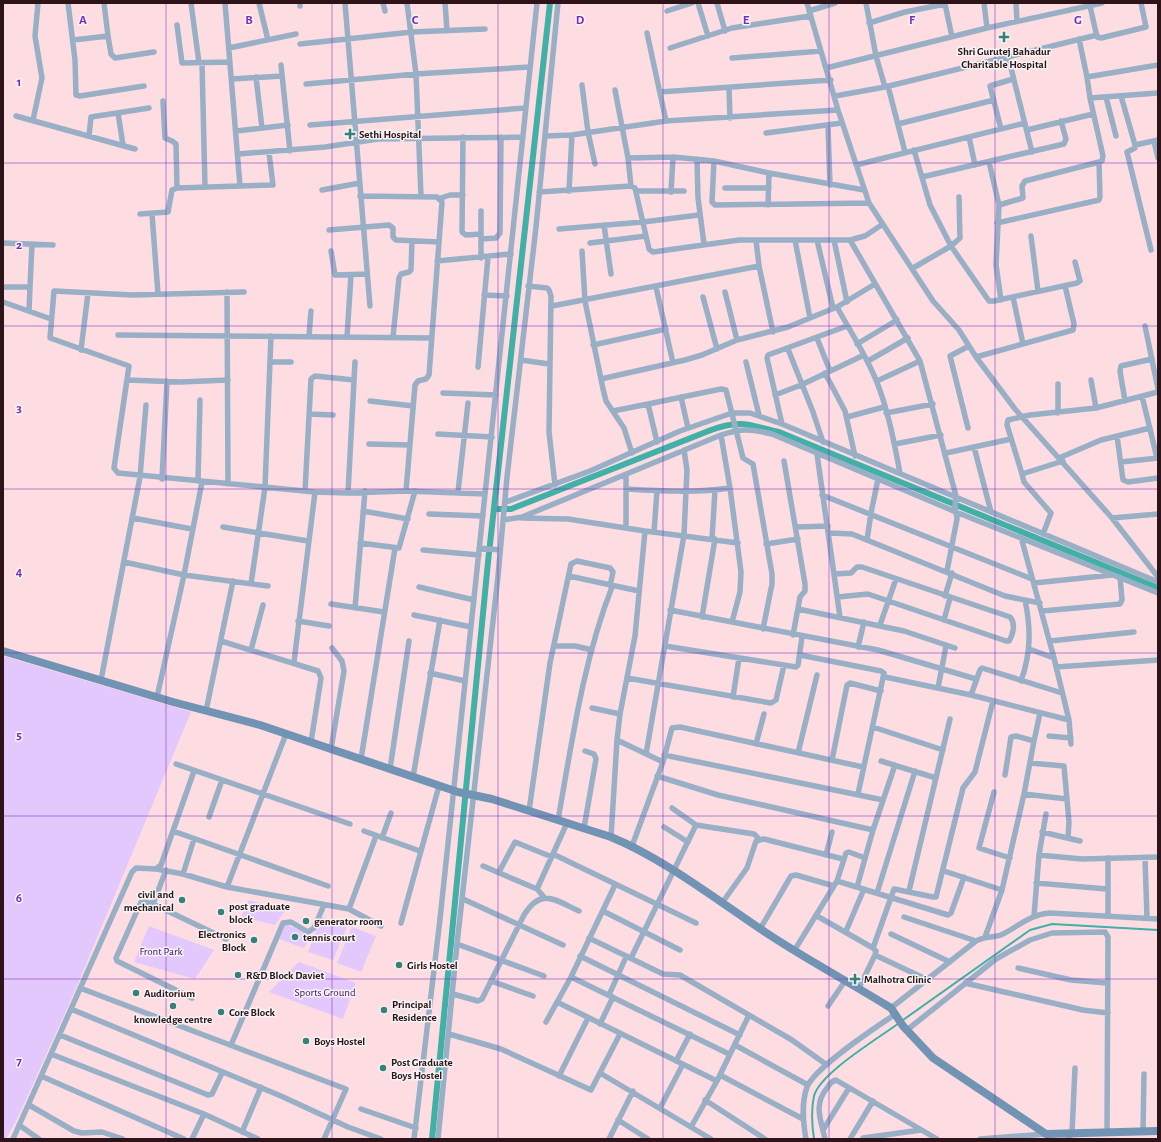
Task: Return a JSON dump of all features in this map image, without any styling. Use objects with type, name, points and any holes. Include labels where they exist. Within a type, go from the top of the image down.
[{"type":"street","points":[[32,120],[42,78],[35,36],[38,3]]},
{"type":"street","points":[[68,3],[78,96],[144,86]]},
{"type":"street","points":[[104,3],[111,54],[115,58],[154,52]]},
{"type":"street","points":[[191,3],[200,63],[205,187]]},
{"type":"street","points":[[225,3],[240,186]]},
{"type":"street","points":[[259,3],[268,40]]},
{"type":"street","points":[[344,3],[370,306]]},
{"type":"street","points":[[384,3],[385,11]]},
{"type":"street","points":[[407,3],[412,32],[416,74],[421,196]]},
{"type":"street","points":[[445,3],[447,31]]},
{"type":"street","points":[[414,1139],[456,792],[465,681],[512,254],[529,67],[537,3]]},
{"type":"street","points":[[438,1139],[457,944],[463,899],[472,795],[498,550],[505,505],[521,360],[558,3]]},
{"type":"street","points":[[667,11],[692,3]]},
{"type":"street","points":[[698,3],[708,36]]},
{"type":"street","points":[[717,3],[725,31]]},
{"type":"street","points":[[806,3],[831,80],[842,123],[869,203],[936,304],[954,323],[976,356],[1022,416],[1112,518],[1158,577]]},
{"type":"street","points":[[670,48],[743,26],[810,13],[835,3]]},
{"type":"street","points":[[866,3],[876,56],[898,124],[905,152]]},
{"type":"street","points":[[984,3],[987,28]]},
{"type":"street","points":[[1016,3],[1017,22]]},
{"type":"street","points":[[826,68],[987,28],[1102,3]]},
{"type":"street","points":[[1090,6],[1096,34],[1101,38],[1146,27],[1141,3]]},
{"type":"street","points":[[869,23],[905,12],[945,4],[952,37]]},
{"type":"street","points":[[177,25],[182,63],[230,62]]},
{"type":"street","points":[[300,44],[412,32],[485,29]]},
{"type":"street","points":[[647,33],[666,121]]},
{"type":"street","points":[[229,48],[296,34]]},
{"type":"street","points":[[835,96],[886,86],[1096,34]]},
{"type":"street","points":[[73,40],[108,36]]},
{"type":"street","points":[[999,205],[1023,198],[1022,186],[1025,181],[1102,161],[1103,156],[1093,114],[1079,39]]},
{"type":"street","points":[[732,58],[821,51]]},
{"type":"street","points":[[1008,56],[1032,152]]},
{"type":"street","points":[[281,64],[290,151]]},
{"type":"street","points":[[1087,77],[1158,65]]},
{"type":"street","points":[[306,84],[416,74],[529,67]]},
{"type":"street","points":[[232,79],[282,76]]},
{"type":"street","points":[[256,78],[262,128]]},
{"type":"street","points":[[1000,129],[991,84],[1014,79]]},
{"type":"street","points":[[660,92],[831,80]]},
{"type":"street","points":[[582,85],[588,132],[595,164]]},
{"type":"street","points":[[729,88],[730,118]]},
{"type":"street","points":[[615,90],[628,158],[631,186]]},
{"type":"street","points":[[1090,98],[1158,93]]},
{"type":"street","points":[[1121,96],[1135,145]]},
{"type":"street","points":[[1106,97],[1116,136]]},
{"type":"street","points":[[898,124],[994,100]]},
{"type":"street","points":[[163,101],[165,138],[176,144],[177,188]]},
{"type":"street","points":[[89,136],[91,118],[149,108]]},
{"type":"street","points":[[310,125],[355,120],[525,108]]},
{"type":"street","points":[[545,136],[622,128],[666,121],[838,110]]},
{"type":"street","points":[[118,113],[123,145]]},
{"type":"street","points":[[1027,130],[1093,114]]},
{"type":"street","points":[[16,116],[135,148]]},
{"type":"street","points":[[922,177],[1066,143],[1061,121]]},
{"type":"street","points":[[766,133],[842,123]]},
{"type":"street","points":[[856,165],[1025,124]]},
{"type":"street","points":[[236,131],[288,125]]},
{"type":"street","points":[[828,126],[830,185]]},
{"type":"street","points":[[569,191],[572,134]]},
{"type":"street","points":[[238,154],[269,153],[357,142],[419,137],[523,137]]},
{"type":"street","points":[[463,137],[463,234],[496,238],[500,233],[501,137]]},
{"type":"street","points":[[969,137],[975,165]]},
{"type":"street","points":[[1151,250],[1126,152],[1135,148],[1135,145],[1156,141],[1158,158]]},
{"type":"street","points":[[914,150],[928,200],[951,246],[989,301],[1001,300],[1077,283],[1080,280],[1075,262]]},
{"type":"street","points":[[140,214],[168,212],[170,193],[172,190],[177,188],[273,184],[269,153]]},
{"type":"street","points":[[628,158],[673,157],[714,161],[830,185],[864,190]]},
{"type":"street","points":[[671,192],[673,157]]},
{"type":"street","points":[[697,159],[699,215],[704,244]]},
{"type":"street","points":[[714,161],[713,204],[768,205],[869,203]]},
{"type":"street","points":[[989,162],[999,205],[996,265],[1001,300]]},
{"type":"street","points":[[997,223],[1098,200],[1100,193],[1098,162]]},
{"type":"street","points":[[768,205],[769,173]]},
{"type":"street","points":[[322,190],[360,183]]},
{"type":"street","points":[[539,192],[631,186],[635,188],[649,249],[653,252],[723,241],[850,240],[865,236],[883,224]]},
{"type":"street","points":[[725,188],[769,188]]},
{"type":"street","points":[[636,191],[684,191]]},
{"type":"street","points":[[360,196],[421,196],[441,198],[450,195],[463,195]]},
{"type":"street","points":[[913,268],[957,241],[961,232],[959,197]]},
{"type":"street","points":[[406,490],[416,382],[428,378],[442,202],[441,198]]},
{"type":"street","points":[[478,367],[484,295],[484,258],[481,237],[480,211]]},
{"type":"street","points":[[152,214],[158,294]]},
{"type":"street","points":[[559,229],[643,222],[699,215]]},
{"type":"street","points":[[604,225],[611,274]]},
{"type":"street","points":[[329,230],[363,226],[392,226],[394,239],[439,242]]},
{"type":"street","points":[[590,243],[646,236]]},
{"type":"street","points":[[1031,236],[1038,291]]},
{"type":"street","points":[[756,240],[759,266],[773,332]]},
{"type":"street","points":[[795,240],[810,318]]},
{"type":"street","points":[[817,240],[835,308],[868,361],[877,381],[895,444],[900,473]]},
{"type":"street","points":[[834,240],[847,302]]},
{"type":"street","points":[[850,240],[920,361],[946,453],[956,504],[957,519],[952,546],[944,620]]},
{"type":"street","points":[[393,337],[400,276],[410,272],[411,270],[412,241]]},
{"type":"street","points":[[3,244],[53,245]]},
{"type":"street","points":[[29,311],[32,244]]},
{"type":"street","points":[[582,251],[585,301],[606,401],[624,428],[632,453]]},
{"type":"street","points":[[330,252],[334,275],[367,274]]},
{"type":"street","points":[[437,261],[484,258],[512,254]]},
{"type":"street","points":[[552,306],[585,301],[759,266]]},
{"type":"street","points":[[347,337],[351,275]]},
{"type":"street","points":[[601,379],[672,363],[717,349],[737,340],[773,332],[835,308],[875,284]]},
{"type":"street","points":[[528,286],[549,290],[552,306],[549,364],[549,432],[555,485]]},
{"type":"street","points":[[976,356],[1073,330],[1074,324],[1065,286]]},
{"type":"street","points":[[3,287],[30,287]]},
{"type":"street","points":[[656,287],[672,363]]},
{"type":"street","points":[[244,292],[158,294],[54,291],[50,338],[81,350],[127,364],[130,369],[114,468],[118,473],[140,477],[315,492],[348,493],[406,490],[485,494]]},
{"type":"street","points":[[227,292],[228,484]]},
{"type":"street","points":[[725,292],[737,340]]},
{"type":"street","points":[[81,350],[88,293]]},
{"type":"street","points":[[484,295],[507,296]]},
{"type":"street","points":[[703,297],[717,349]]},
{"type":"street","points":[[1013,297],[1023,344]]},
{"type":"street","points":[[3,302],[51,319]]},
{"type":"street","points":[[309,336],[311,311]]},
{"type":"street","points":[[857,344],[897,320]]},
{"type":"street","points":[[782,424],[767,358],[770,354],[788,349],[847,326]]},
{"type":"street","points":[[1146,326],[1158,389]]},
{"type":"street","points":[[594,345],[666,329]]},
{"type":"street","points":[[118,335],[431,338]]},
{"type":"street","points":[[251,584],[265,487],[271,336]]},
{"type":"street","points":[[817,338],[828,372],[847,417],[855,456]]},
{"type":"street","points":[[868,361],[908,338]]},
{"type":"street","points":[[968,428],[950,356],[969,346]]},
{"type":"street","points":[[788,349],[813,412],[823,442]]},
{"type":"street","points":[[775,394],[801,385],[864,355]]},
{"type":"street","points":[[1125,401],[1120,371],[1121,366],[1152,359]]},
{"type":"street","points":[[521,360],[549,364]]},
{"type":"street","points":[[877,381],[920,361]]},
{"type":"street","points":[[271,362],[291,362]]},
{"type":"street","points":[[348,493],[355,362]]},
{"type":"street","points":[[746,362],[759,415]]},
{"type":"street","points":[[305,491],[311,379],[312,377],[354,380]]},
{"type":"street","points":[[128,380],[228,380]]},
{"type":"street","points":[[1091,380],[1096,408]]},
{"type":"street","points":[[162,479],[167,381]]},
{"type":"street","points":[[1058,384],[1058,412]]},
{"type":"street","points":[[613,411],[724,389],[727,392],[743,460],[751,461],[754,464],[772,584],[763,629]]},
{"type":"street","points":[[1043,534],[1051,513],[1024,482],[1007,422],[1011,419],[1022,416],[1096,408],[1158,392]]},
{"type":"street","points":[[443,393],[496,395]]},
{"type":"street","points":[[1121,462],[1157,458],[1155,437],[1150,428],[1142,396]]},
{"type":"street","points":[[681,397],[688,428]]},
{"type":"street","points":[[157,697],[184,575],[200,482],[200,400]]},
{"type":"street","points":[[370,401],[413,406]]},
{"type":"street","points":[[458,492],[468,403]]},
{"type":"street","points":[[648,404],[657,442]]},
{"type":"street","points":[[847,417],[885,410],[933,404]]},
{"type":"street","points":[[101,680],[140,477],[146,405]]},
{"type":"street","points":[[505,505],[632,453],[688,428],[732,415],[750,413],[782,424],[855,456],[900,473],[956,504],[1021,537],[1158,593]]},
{"type":"street","points":[[309,414],[333,415]]},
{"type":"street","points":[[517,519],[721,435],[736,427],[772,434],[878,479],[956,504],[991,512],[1158,582]]},
{"type":"street","points":[[1022,474],[1061,460],[1094,443],[1150,428]]},
{"type":"street","points":[[438,434],[465,437],[492,437]]},
{"type":"street","points":[[895,444],[941,434]]},
{"type":"street","points":[[721,435],[738,543],[741,579],[732,622]]},
{"type":"street","points":[[1117,436],[1121,462],[1121,477],[1125,482],[1158,478]]},
{"type":"street","points":[[946,453],[1011,439]]},
{"type":"street","points":[[369,444],[410,446]]},
{"type":"street","points":[[974,447],[991,512]]},
{"type":"street","points":[[646,754],[684,535],[686,470],[684,450]]},
{"type":"street","points":[[817,454],[840,617]]},
{"type":"street","points":[[784,461],[805,589],[800,597],[793,635]]},
{"type":"street","points":[[626,474],[626,528]]},
{"type":"street","points":[[867,540],[878,479]]},
{"type":"street","points":[[626,489],[686,491],[730,488]]},
{"type":"street","points":[[702,617],[714,539],[714,490]]},
{"type":"street","points":[[360,543],[395,548],[400,546],[415,491]]},
{"type":"street","points":[[654,532],[657,491]]},
{"type":"street","points":[[294,662],[315,492]]},
{"type":"street","points":[[355,608],[365,492]]},
{"type":"street","points":[[822,495],[952,546],[1033,581],[1117,576]]},
{"type":"street","points":[[363,511],[408,519]]},
{"type":"street","points":[[429,514],[483,516]]},
{"type":"street","points":[[1112,518],[1158,514]]},
{"type":"street","points":[[503,517],[517,519],[568,519],[646,532],[684,535],[738,543]]},
{"type":"street","points":[[133,518],[192,529]]},
{"type":"street","points":[[796,527],[828,526]]},
{"type":"street","points":[[223,527],[308,541]]},
{"type":"street","points":[[612,837],[617,740],[620,714],[635,636],[646,532]]},
{"type":"street","points":[[829,533],[847,533],[950,572],[1005,596],[1040,603]]},
{"type":"street","points":[[1021,537],[1054,658],[1069,720],[1071,741],[1049,736]]},
{"type":"street","points":[[766,544],[798,540]]},
{"type":"street","points":[[361,759],[395,548]]},
{"type":"street","points":[[479,548],[498,550]]},
{"type":"street","points":[[423,550],[478,555]]},
{"type":"street","points":[[529,810],[554,646],[571,564],[577,561],[610,568],[613,572],[611,586],[603,609],[583,683],[558,820]]},
{"type":"street","points":[[124,562],[184,575],[268,586]]},
{"type":"street","points":[[835,574],[852,573],[857,567],[862,567],[947,597],[1010,617],[1013,624],[1011,638],[1006,641],[868,594],[838,597]]},
{"type":"street","points":[[569,576],[639,591]]},
{"type":"street","points":[[1042,611],[1120,604],[1122,600],[1117,576]]},
{"type":"street","points":[[880,626],[896,579]]},
{"type":"street","points":[[206,711],[233,581]]},
{"type":"street","points":[[419,587],[474,600]]},
{"type":"street","points":[[1021,680],[1029,649],[1030,624],[1024,600]]},
{"type":"street","points":[[330,604],[384,612]]},
{"type":"street","points":[[251,650],[263,605]]},
{"type":"street","points":[[798,609],[912,633],[955,648]]},
{"type":"street","points":[[670,610],[894,654],[976,679]]},
{"type":"street","points":[[414,615],[471,627]]},
{"type":"street","points":[[413,776],[440,620]]},
{"type":"street","points":[[298,621],[329,626]]},
{"type":"street","points":[[858,647],[864,622]]},
{"type":"street","points":[[1050,642],[1134,632]]},
{"type":"street","points":[[665,646],[797,666],[802,636]]},
{"type":"street","points":[[221,641],[294,662],[318,671],[320,674],[311,742]]},
{"type":"street","points":[[390,769],[409,641]]},
{"type":"street","points":[[554,646],[575,646],[592,650]]},
{"type":"street","points":[[938,688],[946,646]]},
{"type":"street","points":[[331,749],[344,671],[342,661],[332,648]]},
{"type":"street","points":[[1029,649],[1054,658]]},
{"type":"street","points":[[3,651],[286,734],[413,776],[456,792],[529,810],[612,837],[632,846],[760,929],[859,988],[894,1014],[933,1058],[948,1070],[1046,1134],[1070,1136],[1107,1132],[1158,1130]]},
{"type":"street","points":[[800,654],[881,671],[884,673],[858,794]]},
{"type":"street","points":[[733,697],[739,658]]},
{"type":"street","points":[[1056,667],[1158,660]]},
{"type":"street","points":[[627,678],[774,703],[784,665]]},
{"type":"street","points":[[972,695],[976,679],[982,668],[1062,693]]},
{"type":"street","points":[[430,673],[465,681]]},
{"type":"street","points":[[798,753],[817,675]]},
{"type":"street","points":[[884,677],[972,695],[1069,720]]},
{"type":"street","points":[[832,760],[847,685],[850,683],[881,691]]},
{"type":"street","points":[[872,948],[894,888],[935,897],[944,871],[963,788],[975,772],[993,701]]},
{"type":"street","points":[[592,708],[620,714]]},
{"type":"street","points":[[985,937],[1002,890],[1010,858],[1040,713]]},
{"type":"street","points":[[756,744],[764,714]]},
{"type":"street","points":[[909,891],[950,718]]},
{"type":"street","points":[[632,846],[662,762],[670,731],[675,727],[863,767]]},
{"type":"street","points":[[873,727],[943,750]]},
{"type":"street","points":[[227,887],[241,855],[286,734]]},
{"type":"street","points":[[1005,776],[1011,737],[1016,736],[1034,741]]},
{"type":"street","points":[[617,740],[662,762]]},
{"type":"street","points":[[584,828],[596,759],[594,754],[585,751]]},
{"type":"street","points":[[664,755],[882,800]]},
{"type":"street","points":[[881,761],[936,778]]},
{"type":"street","points":[[1030,763],[1064,766],[1070,822],[1068,838]]},
{"type":"street","points":[[176,764],[350,824]]},
{"type":"street","points":[[857,887],[882,800],[895,765]]},
{"type":"street","points":[[156,868],[161,865],[194,771]]},
{"type":"street","points":[[877,893],[915,771]]},
{"type":"street","points":[[657,776],[718,795],[873,830]]},
{"type":"street","points":[[209,817],[222,780]]},
{"type":"street","points":[[401,923],[439,786]]},
{"type":"street","points":[[994,792],[979,848],[1010,858]]},
{"type":"street","points":[[1024,794],[1067,799]]},
{"type":"street","points":[[672,808],[696,825],[754,834],[759,839],[844,859]]},
{"type":"street","points":[[349,910],[379,837],[391,814]]},
{"type":"street","points":[[1034,916],[1039,855],[1046,814]]},
{"type":"street","points":[[537,889],[567,823]]},
{"type":"street","points":[[600,1024],[618,975],[645,932],[696,825]]},
{"type":"street","points":[[664,827],[688,842]]},
{"type":"street","points":[[173,831],[328,886]]},
{"type":"street","points":[[364,831],[420,851]]},
{"type":"street","points":[[826,855],[832,832]]},
{"type":"street","points":[[1042,832],[1080,840]]},
{"type":"street","points":[[183,874],[194,839]]},
{"type":"street","points":[[722,903],[747,868],[756,841],[759,839]]},
{"type":"street","points":[[499,872],[515,842],[552,856],[659,904],[696,923]]},
{"type":"street","points":[[794,950],[817,916],[837,881],[844,859],[848,852],[865,858]]},
{"type":"street","points":[[1039,855],[1082,859],[1158,857]]},
{"type":"street","points":[[1108,858],[1108,916]]},
{"type":"street","points":[[1145,858],[1147,918]]},
{"type":"street","points":[[483,866],[537,889],[544,897]]},
{"type":"street","points":[[13,1139],[132,872],[136,868],[156,868],[227,887],[349,910],[382,926]]},
{"type":"street","points":[[152,904],[166,870]]},
{"type":"street","points":[[944,871],[1002,890]]},
{"type":"street","points":[[760,929],[791,876],[796,875],[834,886]]},
{"type":"street","points":[[837,881],[948,915],[951,913],[964,878]]},
{"type":"street","points":[[1036,882],[1107,889]]},
{"type":"street","points":[[546,1022],[571,977],[615,885]]},
{"type":"street","points":[[846,931],[864,889]]},
{"type":"street","points":[[453,994],[480,1001],[529,906],[544,897],[548,897],[579,911]]},
{"type":"street","points":[[463,899],[563,945]]},
{"type":"street","points":[[192,998],[117,961],[116,958],[141,902],[152,904],[226,939]]},
{"type":"street","points":[[231,1045],[283,922],[291,922],[308,932],[314,928],[324,905]]},
{"type":"street","points":[[603,911],[680,950]]},
{"type":"street","points":[[806,1139],[803,1119],[805,1094],[808,1085],[827,1065],[894,1014],[928,980],[976,941],[985,937],[1003,934],[1034,916],[1050,913],[1158,919]]},
{"type":"street","points":[[817,916],[846,931],[876,951],[859,988]]},
{"type":"street","points":[[904,917],[976,941]]},
{"type":"street","points":[[905,1028],[996,960],[1038,936],[1052,933],[1103,932],[1108,935],[1107,1132]]},
{"type":"street","points":[[891,934],[950,962]]},
{"type":"street","points":[[590,938],[662,974],[680,975],[792,1040],[827,1065]]},
{"type":"street","points":[[457,944],[544,976]]},
{"type":"street","points":[[875,955],[928,980]]},
{"type":"street","points":[[580,956],[740,1035]]},
{"type":"street","points":[[1018,968],[1071,980],[1107,983]]},
{"type":"street","points":[[571,977],[729,1054]]},
{"type":"street","points":[[491,981],[533,996]]},
{"type":"street","points":[[828,1006],[845,981]]},
{"type":"street","points":[[965,983],[1083,1010],[1108,1012]]},
{"type":"street","points":[[80,988],[346,1089],[324,1139]]},
{"type":"street","points":[[557,1002],[717,1081]]},
{"type":"street","points":[[71,1009],[261,1087],[379,1139]]},
{"type":"street","points":[[691,1126],[717,1081],[749,1015]]},
{"type":"street","points":[[559,1076],[588,1018]]},
{"type":"street","points":[[449,1034],[501,1049],[591,1090],[620,1034]]},
{"type":"street","points":[[676,1061],[690,1034]]},
{"type":"street","points":[[60,1035],[208,1095],[212,1094],[222,1072]]},
{"type":"street","points":[[735,1045],[808,1085]]},
{"type":"street","points":[[51,1054],[204,1114],[258,1139]]},
{"type":"street","points":[[660,1108],[683,1064]]},
{"type":"street","points":[[1070,1136],[1075,1068]]},
{"type":"street","points":[[600,1073],[633,1091],[711,1139]]},
{"type":"street","points":[[1143,1131],[1144,1074]]},
{"type":"street","points":[[720,1075],[803,1119]]},
{"type":"street","points":[[41,1076],[180,1138]]},
{"type":"street","points":[[825,1139],[818,1104],[821,1095],[834,1080],[937,1139]]},
{"type":"street","points":[[242,1132],[261,1087]]},
{"type":"street","points":[[823,1130],[849,1088]]},
{"type":"street","points":[[609,1139],[633,1091]]},
{"type":"street","points":[[705,1100],[765,1139]]},
{"type":"street","points":[[850,1139],[873,1101]]},
{"type":"street","points":[[29,1105],[74,1131],[82,1133],[102,1132],[123,1139]]},
{"type":"street","points":[[362,1109],[416,1128]]},
{"type":"street","points":[[192,1139],[204,1114]]},
{"type":"street","points":[[618,1120],[648,1139]]},
{"type":"street","points":[[19,1125],[39,1139]]},
{"type":"street","points":[[863,1138],[921,1130]]},
{"type":"street","points":[[980,1139],[1050,1134]]},
{"type":"green space","points":[[3,656],[191,712],[74,993],[18,1117],[6,1139],[3,1139]]},
{"type":"green space","points":[[249,900],[285,911],[275,925],[241,917]]},
{"type":"green space","points":[[322,917],[347,927],[333,960],[308,952]]},
{"type":"green space","name":"tennis court","points":[[285,924],[311,935],[304,948],[279,939]]},
{"type":"green space","name":"Front Park","points":[[149,926],[214,950],[195,979],[134,962]]},
{"type":"green space","points":[[352,927],[376,936],[361,972],[337,963]]},
{"type":"green space","name":"Sports Ground","points":[[299,962],[356,983],[343,1019],[269,992]]},
{"type":"waterway","points":[[432,1139],[488,562],[550,3]]},
{"type":"waterway","points":[[494,509],[511,509],[711,430],[730,425],[745,424],[779,432],[1158,588]]},
{"type":"waterway","points":[[903,1020],[1030,930],[1052,924],[1158,930]]},
{"type":"waterway","points":[[814,1139],[812,1107],[814,1096],[819,1087],[827,1077],[851,1056],[899,1023]]},
{"type":"place","name":"Shri Gurutej Bahadur Charitable Hospital","points":[[1004,37]]},
{"type":"place","name":"Sethi Hospital","points":[[350,134]]},
{"type":"place","name":"civil and mechanical","points":[[182,900]]},
{"type":"place","name":"post graduate block","points":[[221,912]]},
{"type":"place","name":"generator room","points":[[306,921]]},
{"type":"place","name":"tennis court","points":[[295,937]]},
{"type":"place","name":"Electronics Block","points":[[254,940]]},
{"type":"place","name":"Girls Hostel","points":[[399,965]]},
{"type":"place","name":"R&D Block Daviet","points":[[238,975]]},
{"type":"place","name":"Malhotra Clinic","points":[[855,979]]},
{"type":"place","name":"Auditorium","points":[[136,993]]},
{"type":"place","name":"knowledge centre","points":[[173,1006]]},
{"type":"place","name":"Principal Residence","points":[[384,1010]]},
{"type":"place","name":"Core Block","points":[[221,1012]]},
{"type":"place","name":"Boys Hostel","points":[[306,1041]]},
{"type":"place","name":"Post Graduate Boys Hostel","points":[[383,1068]]}]
